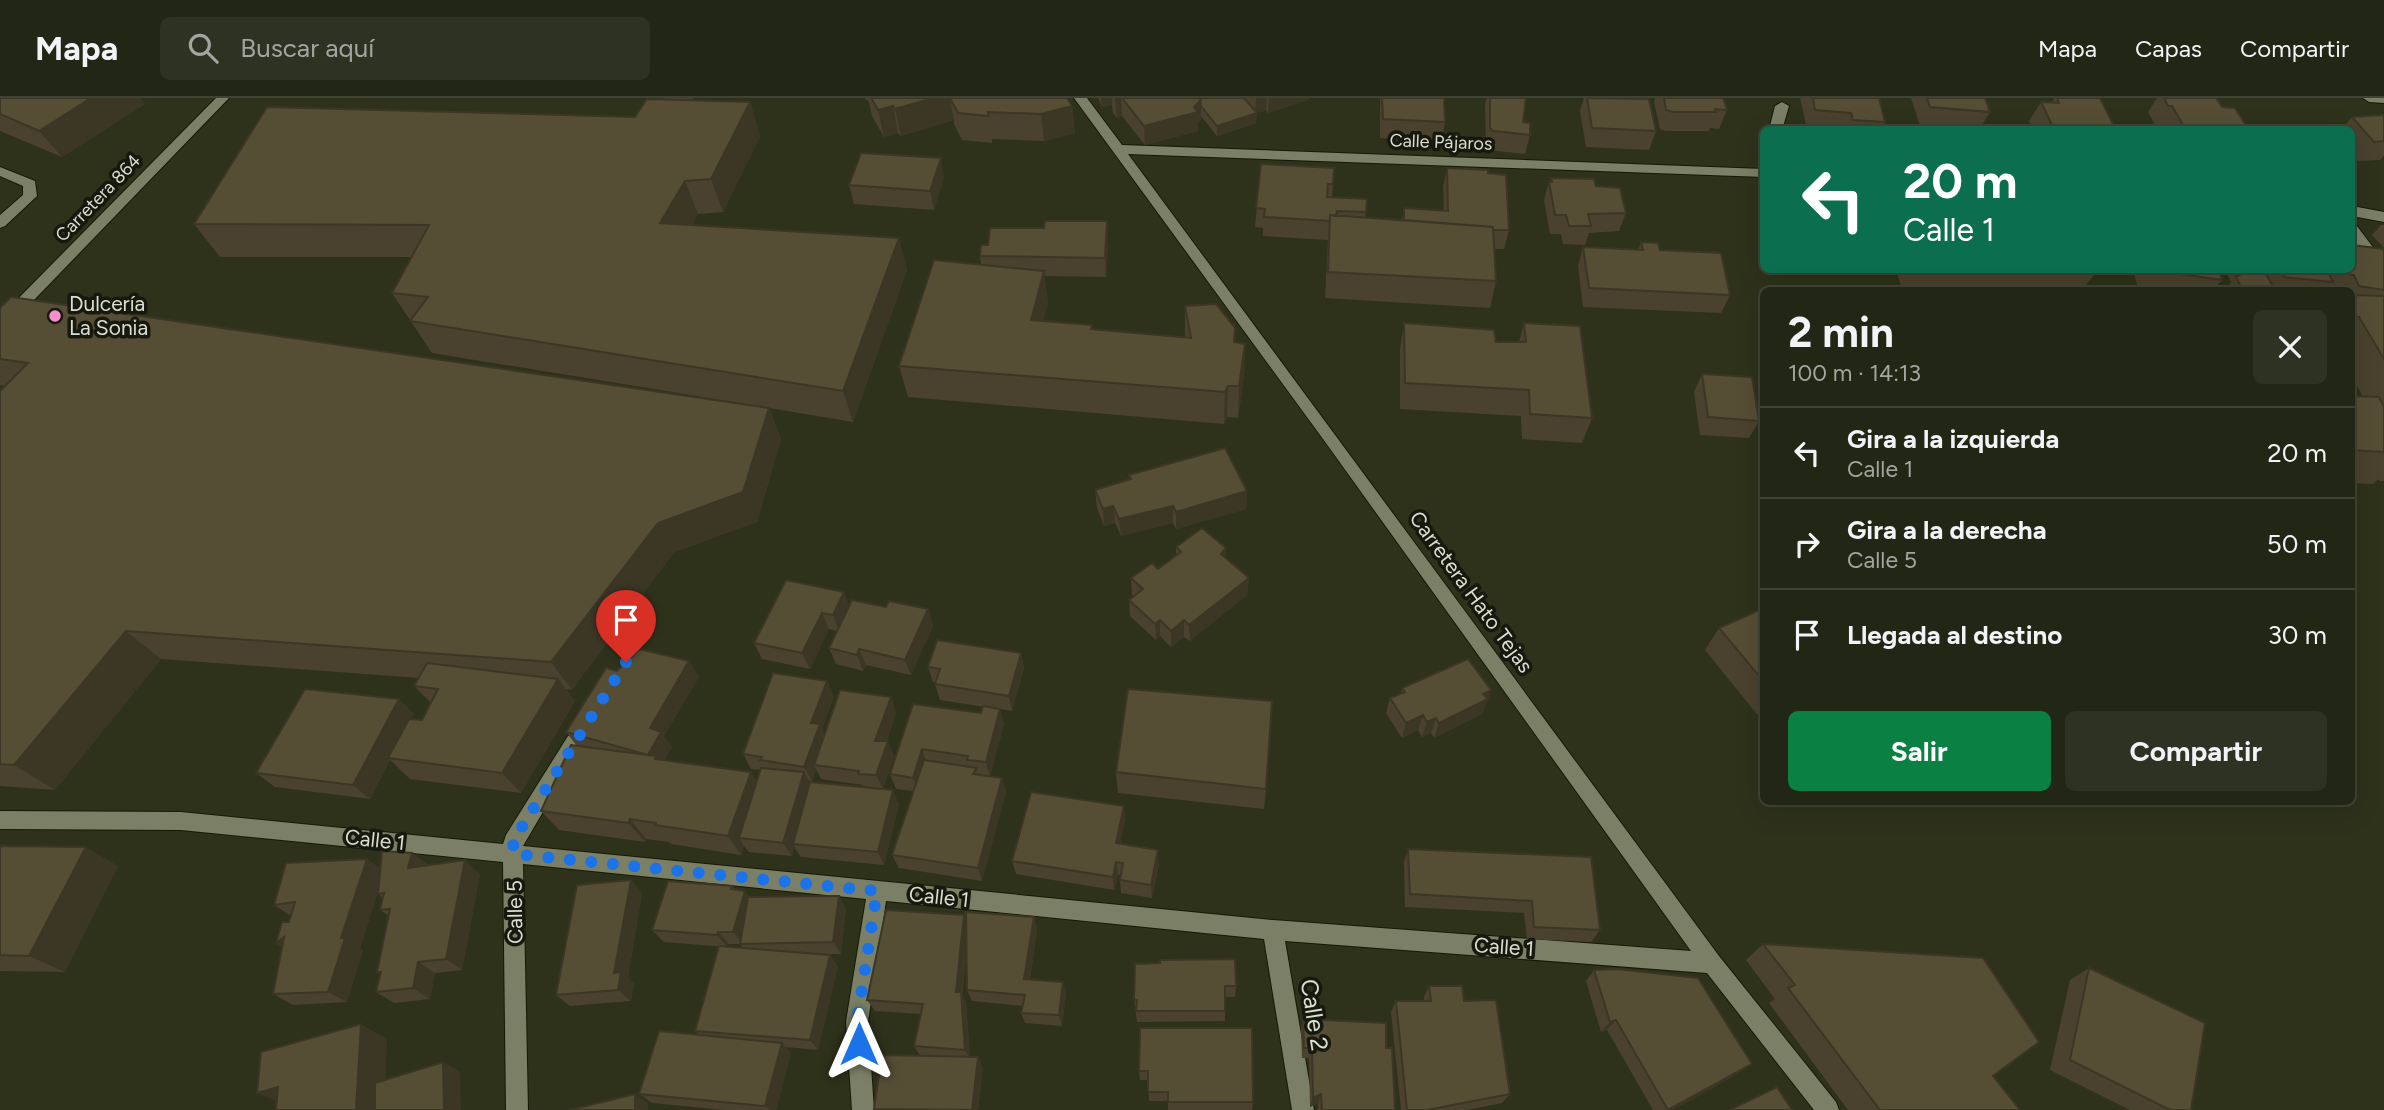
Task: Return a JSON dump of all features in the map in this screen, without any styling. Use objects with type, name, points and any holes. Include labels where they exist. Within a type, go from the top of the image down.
[{"type":"street","name":"Carretera 864","points":[[0,326],[223,98]]},
{"type":"street","name":"Carretera Hato Tejas","points":[[1080,98],[1329,435],[1712,963],[1828,1110]]},
{"type":"street","points":[[2369,98],[2384,99]]},
{"type":"street","points":[[1777,126],[1782,106]]},
{"type":"street","name":"Calle Pájaros","points":[[1117,149],[1760,172]]},
{"type":"street","points":[[0,171],[30,184],[30,196],[0,223]]},
{"type":"street","points":[[2355,212],[2384,217]]},
{"type":"street","points":[[2355,233],[2384,273]]},
{"type":"street","name":"Calle 5","points":[[517,1110],[513,841],[583,729]]},
{"type":"street","name":"Calle 1","points":[[0,820],[180,821],[1273,930],[1712,963]]},
{"type":"street","points":[[863,1110],[857,1022],[877,891]]},
{"type":"street","name":"Calle 2","points":[[1273,930],[1303,1110]]},
{"type":"building","points":[[0,98],[91,98],[39,131],[0,114]]},
{"type":"building","points":[[871,98],[933,98],[895,109],[893,106],[878,110]]},
{"type":"building","points":[[950,98],[1067,98],[1072,106],[1041,114],[988,112],[989,116],[958,113]]},
{"type":"building","points":[[1122,98],[1201,100],[1194,107],[1198,112],[1144,126]]},
{"type":"building","points":[[1244,98],[1257,113],[1217,126],[1201,106],[1200,99]]},
{"type":"building","points":[[1382,98],[1444,98],[1445,122],[1383,119]]},
{"type":"building","points":[[1490,98],[1526,98],[1523,122],[1530,123],[1530,135],[1493,131],[1490,128]]},
{"type":"building","points":[[1587,98],[1649,99],[1656,131],[1592,128]]},
{"type":"building","points":[[1664,98],[1723,98],[1727,110],[1673,112],[1666,110]]},
{"type":"building","points":[[1813,98],[1879,98],[1885,122],[1853,120],[1851,113],[1815,110]]},
{"type":"building","points":[[1927,98],[1985,98],[1990,112],[1930,107]]},
{"type":"building","points":[[2057,98],[2100,98],[2114,126],[2053,126],[2041,102],[2059,103]]},
{"type":"building","points":[[2164,98],[2216,98],[2222,107],[2235,108],[2246,126],[2184,126],[2172,106],[2168,106]]},
{"type":"building","points":[[647,99],[750,102],[711,179],[685,181],[660,223],[899,238],[843,391],[410,321],[428,297],[392,293],[429,225],[194,224],[267,107],[635,117]]},
{"type":"building","points":[[2384,115],[2384,141],[2374,142],[2352,117]]},
{"type":"building","points":[[861,153],[941,158],[930,191],[849,185]]},
{"type":"building","points":[[1261,164],[1334,168],[1333,184],[1328,184],[1327,197],[1367,199],[1366,212],[1337,211],[1336,216],[1330,215],[1330,221],[1264,217],[1265,209],[1256,208]]},
{"type":"building","points":[[1447,168],[1488,170],[1488,173],[1506,175],[1509,230],[1404,220],[1404,208],[1448,211]]},
{"type":"building","points":[[1551,178],[1594,179],[1596,186],[1620,188],[1626,213],[1588,214],[1591,226],[1569,226],[1566,215],[1555,215],[1549,182],[1552,182]]},
{"type":"building","points":[[1330,215],[1493,227],[1496,281],[1328,272]]},
{"type":"building","points":[[1045,221],[1107,221],[1105,258],[980,256],[981,245],[988,245],[990,228],[1044,228]]},
{"type":"building","points":[[1641,242],[1658,243],[1660,250],[1721,253],[1730,295],[1589,288],[1583,247],[1643,250]]},
{"type":"building","points":[[2355,245],[2383,249],[2384,290],[2359,286],[2354,275],[2349,273],[2355,273]]},
{"type":"building","points":[[934,260],[1044,271],[1031,320],[1092,325],[1091,329],[1191,338],[1185,306],[1216,304],[1235,328],[1234,342],[1245,344],[1239,386],[1228,386],[1225,392],[899,366]]},
{"type":"building","points":[[2173,273],[2220,273],[2222,280]]},
{"type":"building","points":[[2239,273],[2266,273],[2273,287],[2241,287],[2236,276]]},
{"type":"building","points":[[2282,273],[2328,273],[2333,282],[2284,277]]},
{"type":"building","points":[[2355,295],[2384,296],[2384,359],[2359,317],[2355,317]]},
{"type":"building","points":[[11,297],[769,408],[743,492],[658,523],[551,662],[126,631],[14,765],[0,764],[0,391],[28,363],[0,359],[0,308]]},
{"type":"building","points":[[1404,323],[1494,330],[1496,342],[1526,342],[1524,323],[1580,326],[1592,418],[1530,414],[1529,390],[1405,383]]},
{"type":"building","points":[[1702,374],[1752,377],[1759,421],[1708,417]]},
{"type":"building","points":[[2355,396],[2379,397],[2384,407],[2384,452],[2355,450]]},
{"type":"building","points":[[1225,448],[1247,491],[1176,512],[1173,506],[1119,519],[1113,506],[1103,509],[1095,490],[1131,479],[1129,475]]},
{"type":"building","points":[[1202,528],[1226,548],[1221,554],[1249,578],[1189,625],[1184,620],[1171,631],[1160,620],[1155,624],[1129,600],[1143,589],[1131,578],[1152,563],[1158,569],[1181,552],[1176,547]]},
{"type":"building","points":[[786,580],[844,592],[833,615],[822,613],[802,653],[754,643]]},
{"type":"building","points":[[852,600],[886,607],[889,601],[928,609],[905,660],[859,649],[857,655],[829,648]]},
{"type":"building","points":[[1760,610],[1760,677],[1719,628]]},
{"type":"building","points":[[937,640],[1021,653],[1009,696],[935,684],[940,669],[928,667]]},
{"type":"building","points":[[639,649],[689,661],[650,728],[661,732],[648,755],[566,732],[606,668],[617,671]]},
{"type":"building","points":[[1468,659],[1491,690],[1483,694],[1488,699],[1439,723],[1436,718],[1427,722],[1423,715],[1406,723],[1390,698],[1405,692],[1402,688]]},
{"type":"building","points":[[427,663],[558,679],[502,773],[388,758],[409,719],[422,720],[438,689],[414,686]]},
{"type":"building","points":[[773,673],[827,681],[811,723],[820,724],[804,767],[760,760],[762,757],[743,754]]},
{"type":"building","points":[[305,689],[399,699],[353,785],[256,773]]},
{"type":"building","points":[[1128,689],[1272,701],[1266,789],[1116,772]]},
{"type":"building","points":[[840,690],[891,697],[875,741],[888,741],[876,775],[814,765]]},
{"type":"building","points":[[913,704],[981,713],[983,706],[1000,709],[986,762],[967,760],[968,756],[922,749],[913,778],[890,774]]},
{"type":"building","points":[[571,745],[751,772],[728,836],[630,819],[628,823],[541,811]]},
{"type":"building","points":[[924,760],[977,768],[973,774],[1002,778],[978,868],[892,855]]},
{"type":"building","points":[[761,768],[804,772],[783,843],[739,838]]},
{"type":"building","points":[[810,782],[893,790],[878,852],[793,844]]},
{"type":"building","points":[[1031,792],[1124,806],[1116,843],[1158,850],[1151,885],[1120,880],[1123,863],[1116,862],[1113,877],[1012,861]]},
{"type":"building","points":[[0,846],[86,847],[29,956],[0,955]]},
{"type":"building","points":[[1408,849],[1591,857],[1600,930],[1534,927],[1532,901],[1410,894]]},
{"type":"building","points":[[382,851],[412,853],[408,868],[465,860],[446,959],[418,962],[413,988],[376,992],[381,972],[377,972],[390,909],[380,910],[384,893],[378,894]]},
{"type":"building","points":[[367,859],[341,938],[345,938],[328,992],[273,994],[284,937],[276,943],[282,922],[289,922],[295,902],[274,905],[286,863]]},
{"type":"building","points":[[631,880],[614,973],[621,972],[618,990],[556,995],[577,885]]},
{"type":"building","points":[[668,881],[732,886],[731,889],[745,891],[733,932],[718,932],[717,935],[652,930]]},
{"type":"building","points":[[839,896],[833,942],[740,944],[748,897]]},
{"type":"building","points":[[886,910],[964,915],[956,992],[961,992],[965,1050],[914,1046],[923,1004],[867,1000]]},
{"type":"building","points":[[966,912],[1034,917],[1024,979],[1063,982],[1059,1015],[1021,1013],[1025,995],[967,990]]},
{"type":"building","points":[[1763,944],[1983,958],[2039,1042],[1993,1076],[2020,1110],[1880,1110],[1788,988],[1795,985]]},
{"type":"building","points":[[719,946],[830,955],[810,1040],[695,1031]]},
{"type":"building","points":[[1235,959],[1236,986],[1225,986],[1225,1011],[1136,1011],[1135,964],[1160,963],[1160,960]]},
{"type":"building","points":[[2089,968],[2205,1023],[2191,1110],[2170,1110],[2070,1060]]},
{"type":"building","points":[[1617,969],[1698,978],[1752,1064],[1668,1110],[1616,1020],[1610,1022],[1594,970]]},
{"type":"building","points":[[1429,986],[1462,986],[1464,1001],[1496,1000],[1510,1094],[1427,1110],[1407,1110],[1396,1001],[1431,1001]]},
{"type":"building","points":[[1303,1019],[1386,1023],[1386,1048],[1392,1048],[1395,1110],[1322,1110],[1321,1094],[1313,1098],[1312,1048],[1304,1048]]},
{"type":"building","points":[[361,1024],[356,1110],[276,1110],[278,1087],[257,1093],[261,1052]]},
{"type":"building","points":[[1140,1028],[1252,1028],[1253,1102],[1168,1102],[1168,1092],[1148,1092],[1148,1071],[1139,1071]]},
{"type":"building","points":[[659,1031],[782,1043],[765,1106],[639,1094]]},
{"type":"building","points":[[882,1055],[978,1057],[972,1110],[874,1109]]},
{"type":"building","points":[[443,1062],[444,1110],[375,1110],[375,1083]]},
{"type":"building","points":[[1777,1087],[1792,1110],[1730,1110]]},
{"type":"building","points":[[635,1094],[635,1110],[570,1110]]},
{"type":"place","name":"Dulcería La Sonia","points":[[55,316]]},
{"type":"route","points":[[626,662],[513,841],[514,854],[877,891],[857,1022],[859,1044]]}]
